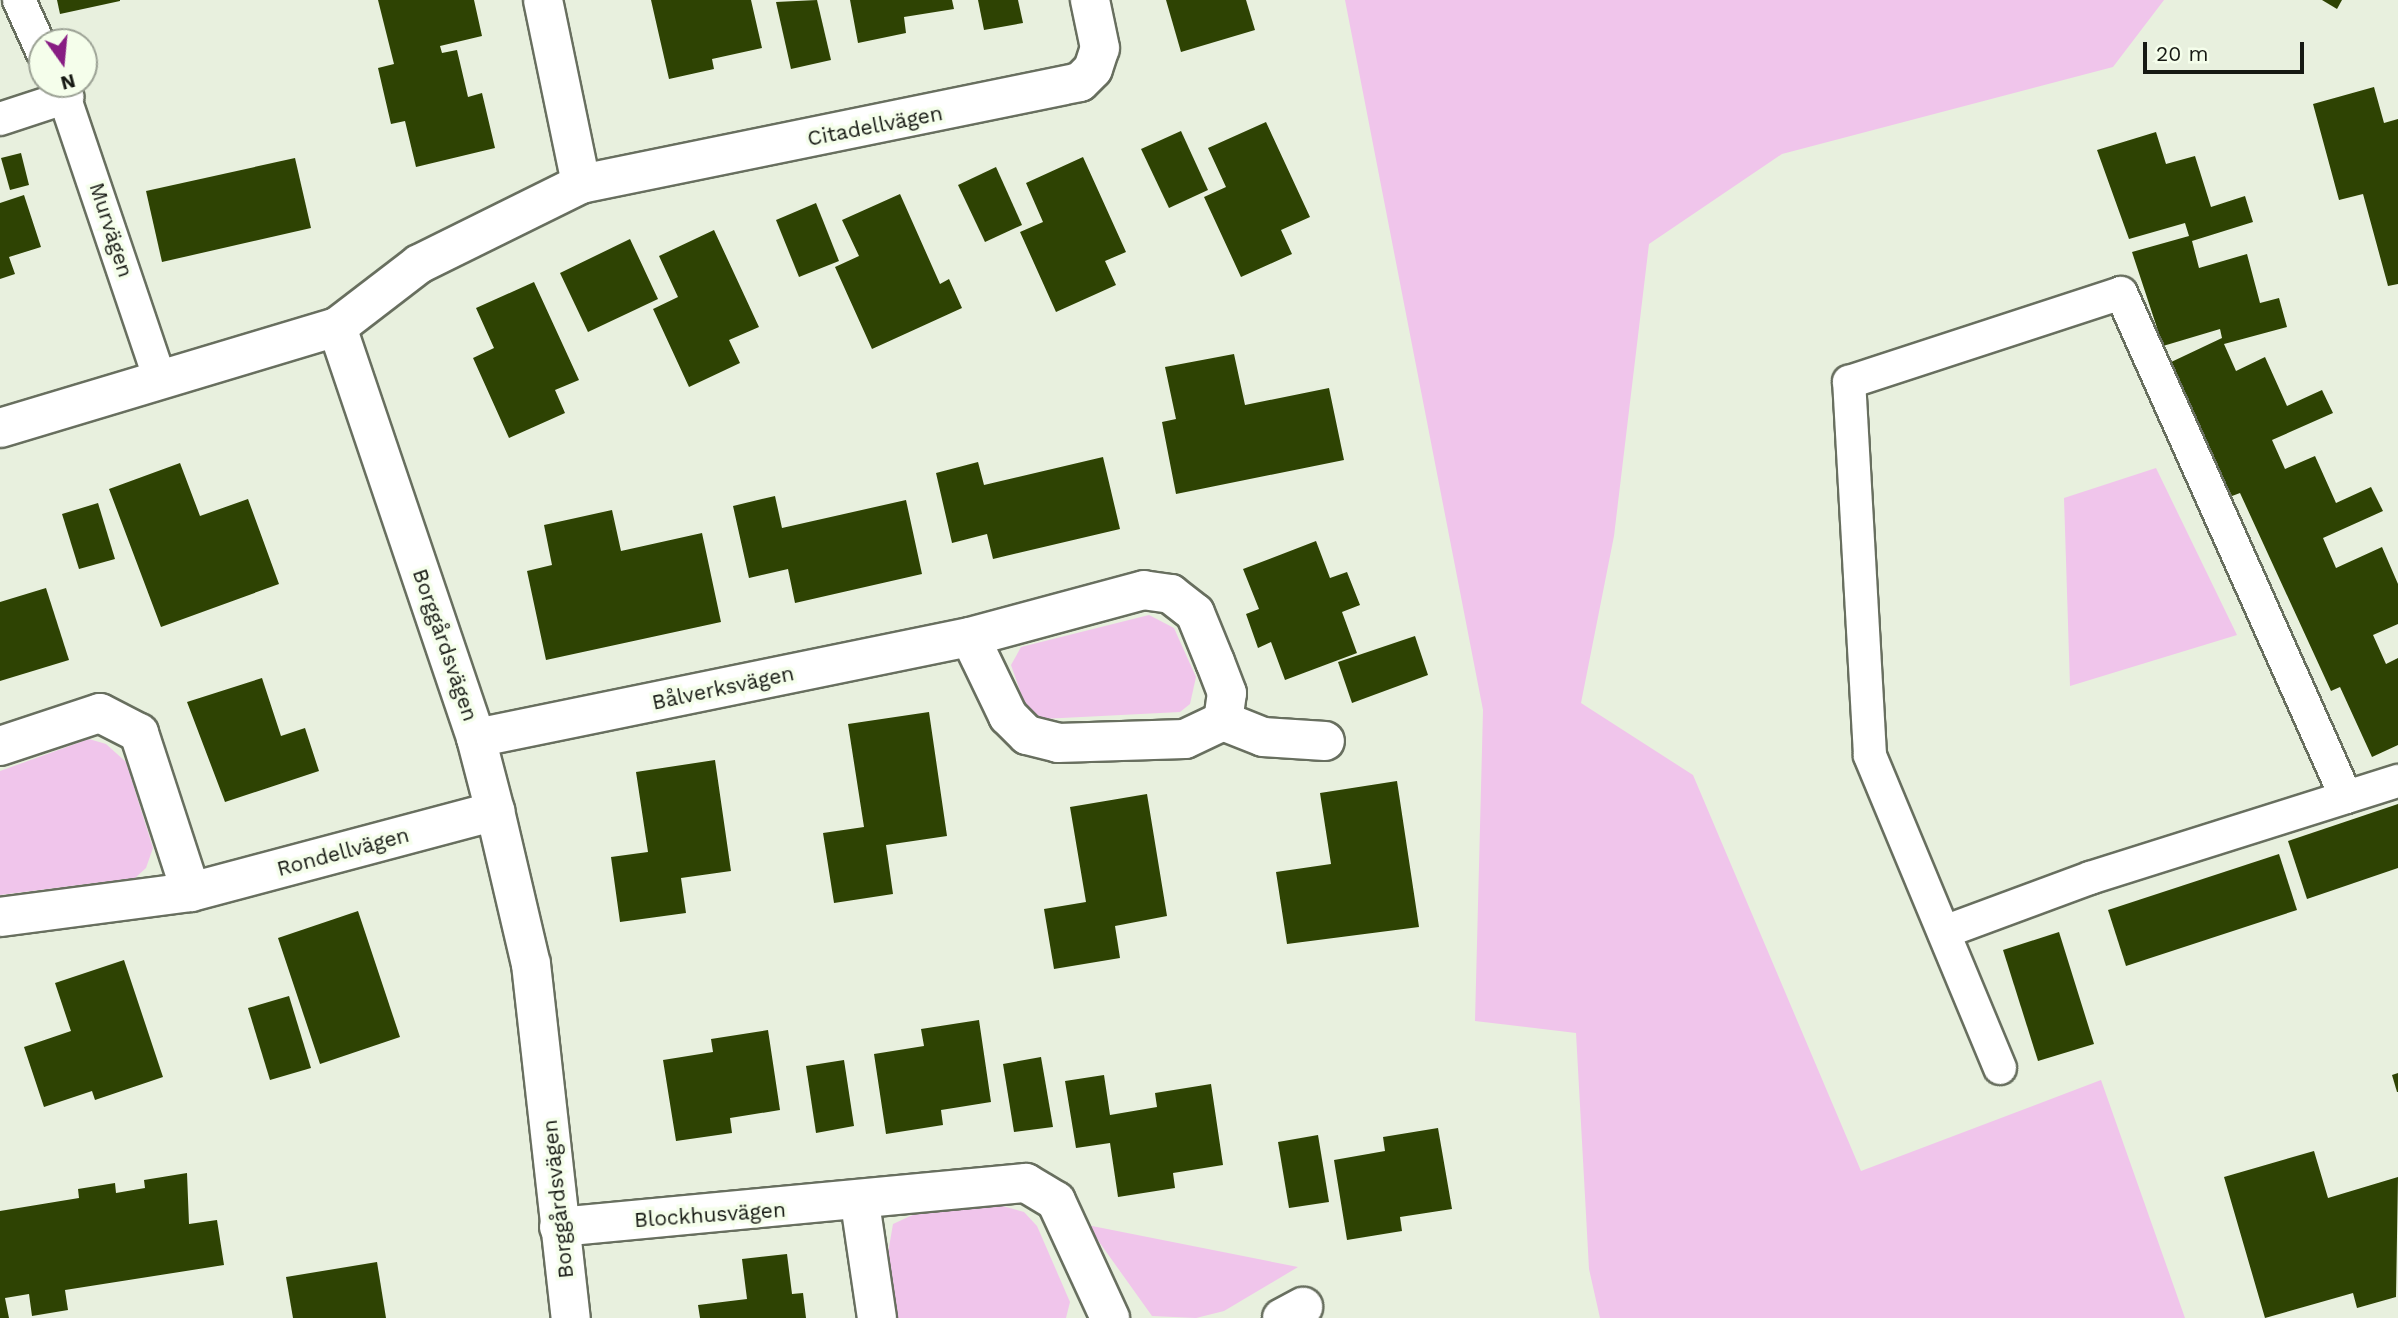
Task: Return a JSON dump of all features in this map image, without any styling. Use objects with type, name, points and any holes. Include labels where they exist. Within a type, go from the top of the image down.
[{"type":"street","points":[[543,0],[581,184]]},
{"type":"street","name":"Citadellvägen","points":[[337,327],[419,264],[581,184],[1060,89],[1093,69],[1099,37],[1090,0]]},
{"type":"street","points":[[0,428],[159,377],[337,327]]},
{"type":"street","name":"Borggårdsvägen","points":[[337,327],[476,738],[495,811],[531,964],[571,1318]]},
{"type":"street","name":"Bålverksvägen","points":[[476,738],[970,637],[1144,590],[1171,594],[1195,612],[1227,693],[1223,721]]},
{"type":"street","points":[[970,637],[1008,716],[1027,735],[1058,743],[1185,739],[1223,721],[1264,737],[1325,741]]},
{"type":"street","points":[[0,746],[100,713],[139,733],[191,892]]},
{"type":"street","name":"Rondellvägen","points":[[0,917],[191,892],[495,811]]},
{"type":"street","name":"Blockhusvägen","points":[[559,1227],[860,1203],[1026,1183],[1056,1201],[1110,1318]]},
{"type":"street","points":[[860,1203],[877,1318]]},
{"type":"lane","points":[[22,10],[31,28]]},
{"type":"lane","points":[[0,119],[48,98]]},
{"type":"lane","name":"Murvägen","points":[[66,98],[159,377]]},
{"type":"lane","points":[[2000,1068],[1947,931],[1870,755],[1849,382],[2120,293],[2346,797]]},
{"type":"lane","points":[[1947,931],[2090,878],[2398,781]]},
{"type":"shaded area","points":[[1345,0],[2164,0],[2113,67],[1782,154],[1649,244],[1614,536],[1581,703],[1693,775],[1861,1171],[2101,1080],[2185,1318],[1600,1318],[1589,1269],[1576,1033],[1475,1021],[1483,710]]},
{"type":"shaded area","points":[[2156,468],[2237,635],[2070,686],[2064,498]]},
{"type":"shaded area","points":[[1149,615],[1174,628],[1196,677],[1190,704],[1180,712],[1042,719],[1026,708],[1011,665],[1021,647]]},
{"type":"shaded area","points":[[89,739],[106,744],[126,762],[153,848],[146,868],[135,878],[0,895],[0,771]]},
{"type":"shaded area","points":[[995,1204],[1024,1212],[1037,1226],[1070,1302],[1066,1318],[897,1318],[888,1253],[893,1224],[919,1212]]},
{"type":"shaded area","points":[[1087,1225],[1298,1267],[1224,1311],[1196,1318],[1152,1316]]},
{"type":"building","points":[[57,0],[120,0],[120,1],[60,14]]},
{"type":"building","points":[[378,0],[474,0],[482,36],[440,46],[442,53],[457,50],[468,97],[482,93],[495,148],[416,167],[405,121],[391,124],[378,68],[394,64]]},
{"type":"building","points":[[651,0],[751,0],[762,48],[712,59],[714,69],[669,79]]},
{"type":"building","points":[[817,0],[831,60],[791,69],[776,2]]},
{"type":"building","points":[[850,0],[952,0],[954,9],[904,17],[906,33],[858,43]]},
{"type":"building","points":[[978,0],[1018,0],[1023,23],[984,30]]},
{"type":"building","points":[[1166,0],[1246,0],[1255,30],[1181,52]]},
{"type":"building","points":[[2322,0],[2342,0],[2337,9]]},
{"type":"building","points":[[2374,87],[2384,123],[2398,119],[2398,284],[2388,286],[2363,194],[2339,200],[2313,104]]},
{"type":"building","points":[[1266,122],[1310,217],[1281,230],[1292,254],[1241,277],[1204,197],[1226,187],[1208,148]]},
{"type":"building","points":[[1181,131],[1208,190],[1169,208],[1141,149]]},
{"type":"building","points":[[2156,132],[2166,164],[2195,156],[2211,207],[2245,196],[2253,222],[2192,241],[2199,268],[2247,254],[2260,303],[2279,298],[2287,327],[2224,344],[2236,371],[2265,357],[2287,406],[2322,390],[2333,413],[2272,440],[2285,469],[2315,456],[2336,503],[2371,487],[2383,511],[2323,538],[2336,568],[2382,547],[2398,584],[2398,624],[2373,635],[2386,664],[2398,658],[2398,745],[2372,757],[2340,687],[2331,691],[2240,493],[2232,496],[2167,364],[2222,338],[2220,329],[2163,346],[2132,252],[2189,236],[2185,223],[2129,239],[2097,150]]},
{"type":"building","points":[[21,153],[29,185],[10,190],[1,158]]},
{"type":"building","points":[[1083,157],[1126,252],[1105,261],[1116,285],[1056,312],[1020,232],[1043,222],[1026,183]]},
{"type":"building","points":[[295,158],[311,228],[162,262],[146,191]]},
{"type":"building","points":[[996,167],[1022,225],[985,242],[958,185]]},
{"type":"building","points":[[900,194],[940,284],[949,279],[962,308],[872,349],[835,267],[859,256],[842,220]]},
{"type":"building","points":[[24,195],[41,247],[9,257],[15,274],[0,279],[0,203]]},
{"type":"building","points":[[816,203],[839,261],[799,277],[776,220]]},
{"type":"building","points":[[714,230],[759,327],[729,340],[740,363],[689,387],[653,309],[678,297],[659,256]]},
{"type":"building","points":[[630,239],[658,299],[588,332],[560,273]]},
{"type":"building","points":[[534,282],[579,380],[555,390],[565,413],[509,438],[473,358],[494,348],[476,308]]},
{"type":"building","points":[[1234,354],[1245,405],[1329,388],[1344,460],[1176,494],[1162,422],[1176,419],[1165,367]]},
{"type":"building","points":[[1103,457],[1120,529],[993,559],[987,534],[952,543],[936,473],[978,462],[984,485]]},
{"type":"building","points":[[180,463],[200,516],[248,499],[279,584],[161,627],[109,489]]},
{"type":"building","points":[[775,496],[782,528],[906,500],[922,574],[795,603],[788,569],[749,578],[733,506]]},
{"type":"building","points":[[98,503],[115,559],[79,569],[62,514]]},
{"type":"building","points":[[612,510],[621,551],[702,533],[721,622],[546,660],[527,571],[552,565],[544,525]]},
{"type":"building","points":[[1316,541],[1330,578],[1347,572],[1360,605],[1342,612],[1357,653],[1285,680],[1271,642],[1258,648],[1246,614],[1259,609],[1243,569]]},
{"type":"building","points":[[46,588],[69,660],[0,681],[0,602]]},
{"type":"building","points":[[1415,636],[1428,675],[1352,703],[1338,662]]},
{"type":"building","points":[[262,678],[281,736],[305,728],[319,771],[225,802],[187,702]]},
{"type":"building","points":[[929,712],[947,836],[886,845],[893,894],[834,903],[823,833],[864,827],[848,724]]},
{"type":"building","points":[[715,760],[731,871],[681,878],[686,913],[620,922],[611,857],[648,852],[636,772]]},
{"type":"building","points":[[1397,781],[1419,927],[1287,944],[1276,872],[1331,864],[1320,793]]},
{"type":"building","points":[[1147,794],[1167,916],[1115,926],[1120,958],[1054,969],[1044,909],[1086,902],[1070,807]]},
{"type":"building","points":[[2398,804],[2398,868],[2307,899],[2288,841]]},
{"type":"building","points":[[2279,854],[2297,910],[2126,966],[2108,910]]},
{"type":"building","points":[[358,911],[400,1037],[320,1064],[278,938]]},
{"type":"building","points":[[2059,932],[2094,1044],[2038,1061],[2003,950]]},
{"type":"building","points":[[124,960],[163,1077],[95,1100],[92,1091],[44,1107],[24,1047],[71,1031],[55,983]]},
{"type":"building","points":[[289,996],[311,1068],[270,1080],[248,1008]]},
{"type":"building","points":[[979,1020],[991,1102],[941,1110],[943,1125],[886,1134],[874,1054],[924,1046],[921,1029]]},
{"type":"building","points":[[768,1030],[780,1110],[730,1118],[732,1133],[676,1141],[663,1060],[713,1052],[711,1039]]},
{"type":"building","points":[[1041,1057],[1053,1127],[1014,1132],[1003,1064]]},
{"type":"building","points":[[844,1060],[854,1126],[816,1133],[806,1066]]},
{"type":"building","points":[[2398,1073],[2398,1092],[2397,1092],[2392,1075]]},
{"type":"building","points":[[1104,1075],[1110,1115],[1157,1107],[1155,1093],[1211,1084],[1223,1165],[1173,1173],[1175,1188],[1118,1197],[1110,1143],[1076,1148],[1065,1081]]},
{"type":"building","points":[[1438,1128],[1452,1209],[1400,1217],[1402,1231],[1347,1240],[1334,1160],[1385,1151],[1383,1137]]},
{"type":"building","points":[[1318,1135],[1329,1202],[1289,1208],[1278,1142]]},
{"type":"building","points":[[2314,1151],[2328,1198],[2398,1177],[2396,1297],[2357,1308],[2353,1293],[2265,1318],[2224,1177]]},
{"type":"building","points":[[187,1173],[189,1224],[217,1220],[224,1265],[65,1290],[68,1310],[32,1316],[29,1294],[5,1298],[9,1318],[0,1318],[0,1211],[79,1198],[78,1189],[115,1183],[116,1193],[145,1188],[144,1180]]},
{"type":"building","points":[[787,1254],[792,1294],[803,1293],[806,1318],[700,1318],[698,1305],[747,1299],[742,1259]]},
{"type":"building","points":[[377,1262],[386,1318],[293,1318],[286,1277]]}]
